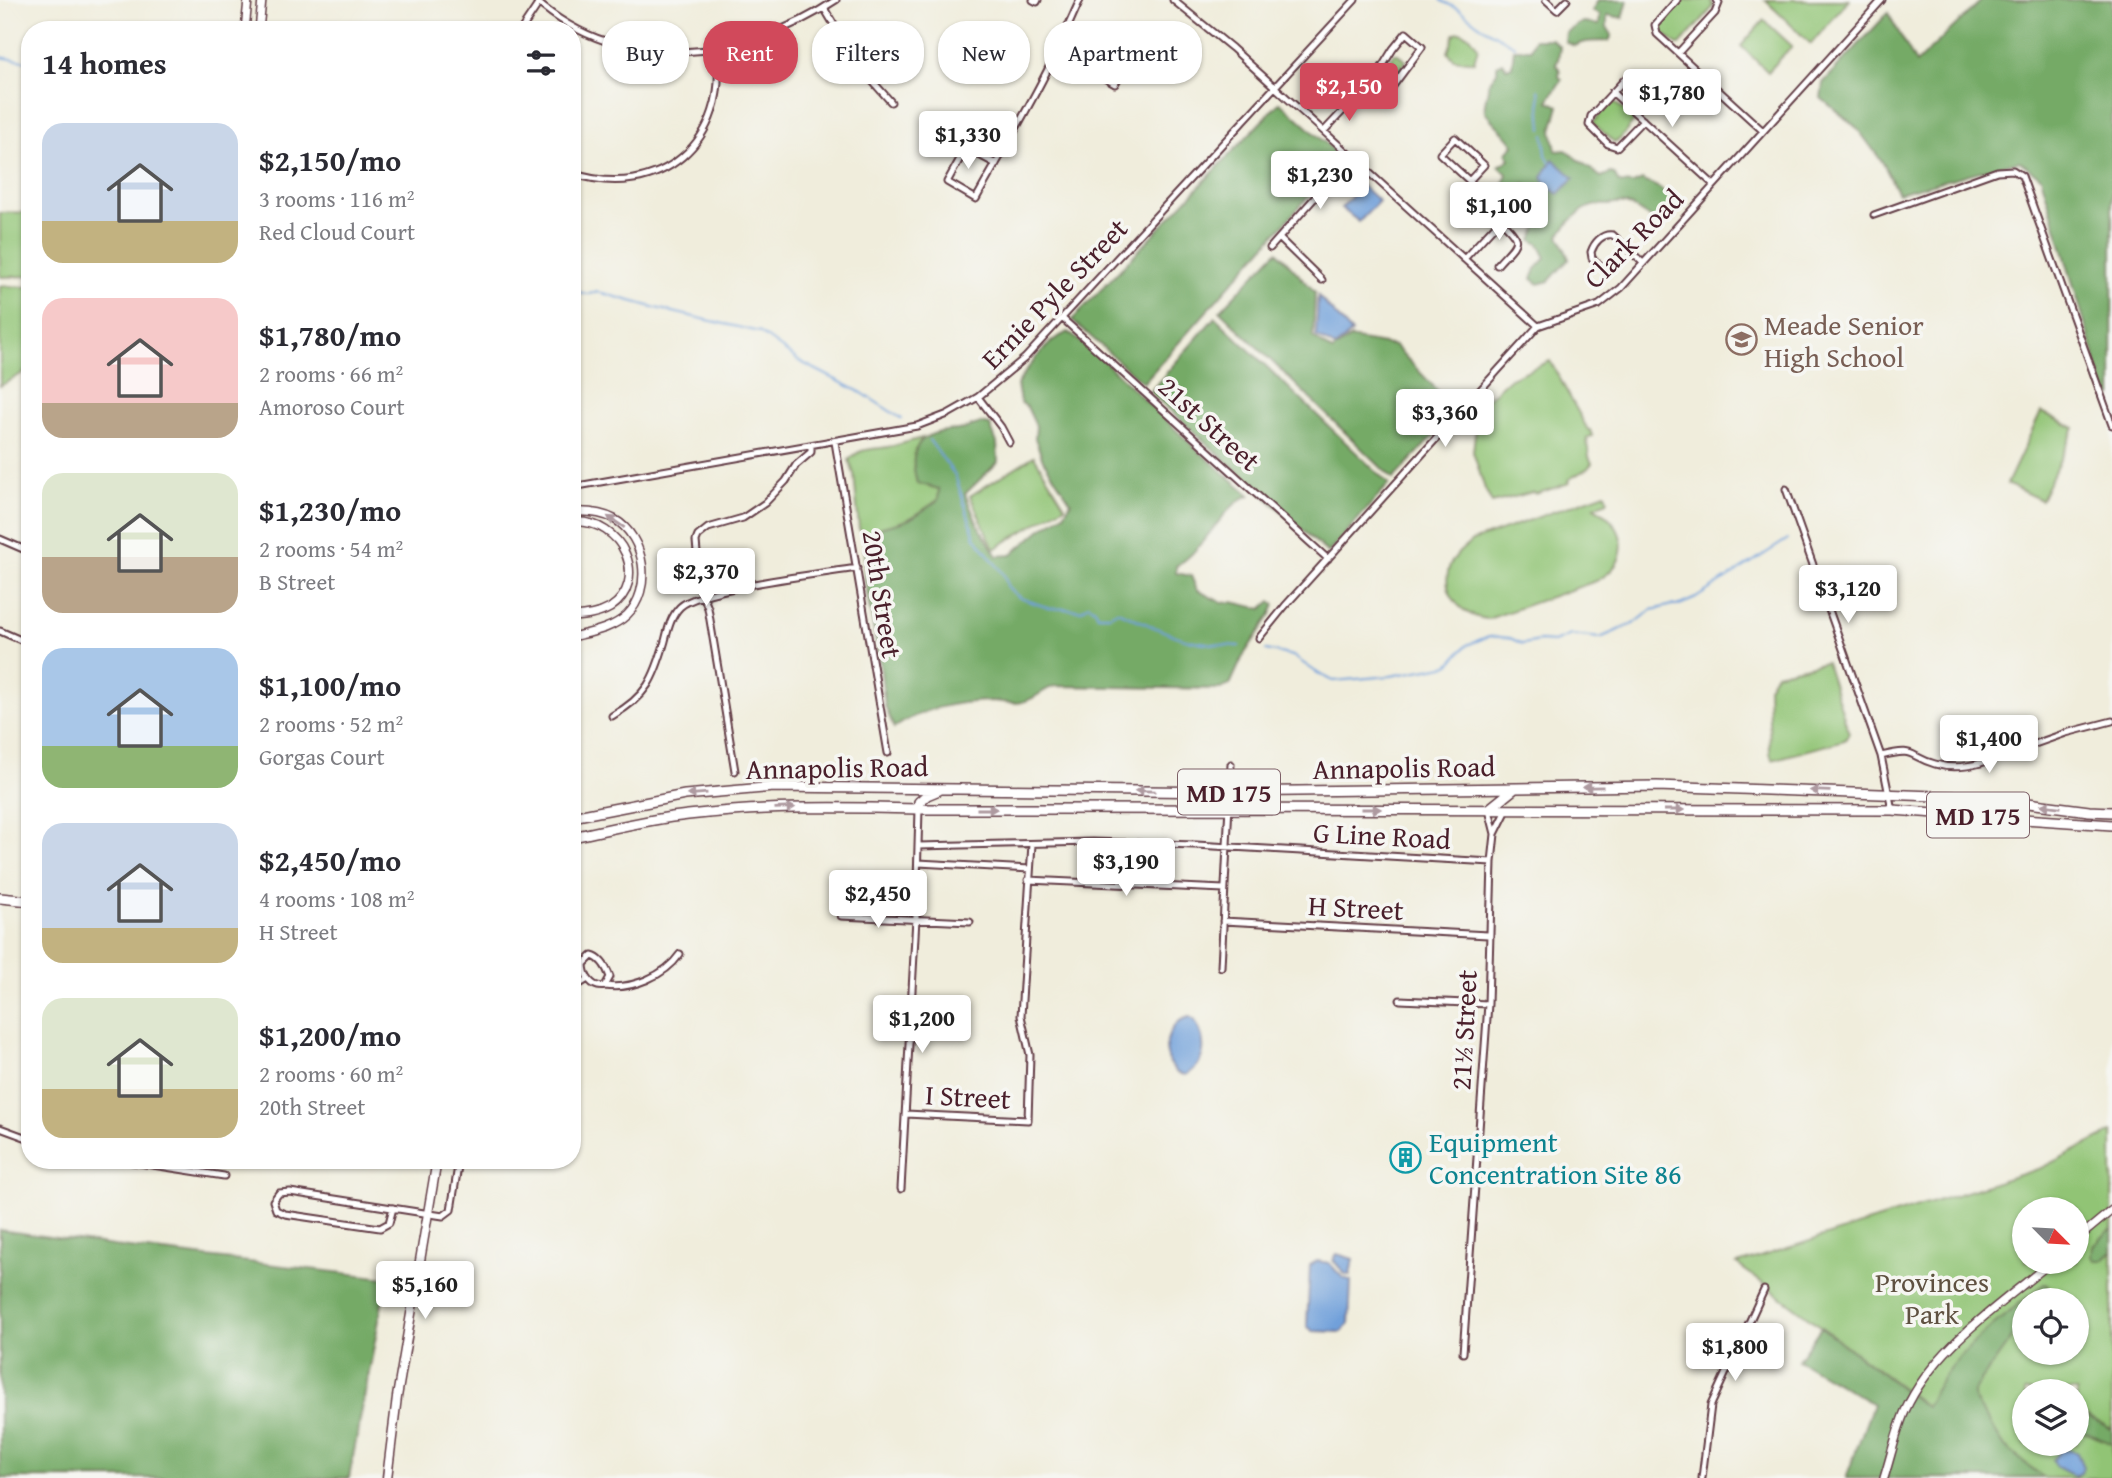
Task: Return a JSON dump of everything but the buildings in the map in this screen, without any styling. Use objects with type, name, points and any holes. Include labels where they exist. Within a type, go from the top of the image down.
[{"type":"main road","name":"Annapolis Road","points":[[581,815],[685,795],[774,787],[1230,792],[1657,786],[1990,798],[2112,812]]},
{"type":"main road","points":[[919,809],[919,802],[944,788]]},
{"type":"main road","points":[[1489,809],[1515,788]]},
{"type":"main road","name":"Annapolis Road","points":[[581,835],[686,815],[825,807],[1892,810],[2112,825]]},
{"type":"main road","points":[[0,898],[21,900]]},
{"type":"main road","points":[[387,1478],[397,1397],[435,1169]]},
{"type":"street","points":[[246,21],[247,0]]},
{"type":"street","points":[[260,21],[262,0]]},
{"type":"street","points":[[797,21],[836,0]]},
{"type":"street","points":[[1071,21],[1080,0]]},
{"type":"street","points":[[1173,0],[1232,48],[1538,326]]},
{"type":"street","name":"Ernie Pyle Street","points":[[581,485],[917,426],[948,414],[978,397],[1009,374],[1063,319],[1355,0]]},
{"type":"street","points":[[1546,0],[1558,10],[1567,0]]},
{"type":"street","points":[[1677,0],[1657,21],[1655,30],[1763,131]]},
{"type":"street","points":[[1678,53],[1715,13],[1719,4],[1717,0]]},
{"type":"street","name":"Clark Road","points":[[1259,638],[1284,606],[1538,326],[1599,305],[1620,288],[1882,0]]},
{"type":"street","points":[[527,21],[537,2],[566,21]]},
{"type":"street","points":[[824,8],[858,65],[891,103]]},
{"type":"street","points":[[581,30],[617,44],[671,52],[703,51]]},
{"type":"street","points":[[1324,131],[1365,89],[1406,33],[1422,47],[1381,102],[1365,89]]},
{"type":"street","points":[[1101,36],[1132,54],[1115,84],[1084,66],[1101,36]]},
{"type":"street","points":[[996,164],[966,148],[947,182],[976,199],[996,164],[1026,111],[1044,76]]},
{"type":"street","points":[[1625,79],[1591,116],[1589,125],[1608,144],[1617,146],[1643,120]]},
{"type":"street","points":[[581,175],[603,181],[632,180],[657,173],[682,157],[701,136],[716,103],[719,84]]},
{"type":"street","points":[[1612,92],[1714,185]]},
{"type":"street","points":[[1464,259],[1500,220],[1502,212],[1440,154],[1455,138],[1484,165],[1469,181]]},
{"type":"street","points":[[1270,248],[1351,157]]},
{"type":"street","points":[[1874,215],[1997,171],[2013,170],[2022,176],[2112,425]]},
{"type":"street","points":[[1497,265],[1517,239],[1500,220]]},
{"type":"street","points":[[1601,265],[1592,257],[1591,252],[1603,235],[1608,234],[1613,235],[1643,263]]},
{"type":"street","points":[[1279,238],[1322,280]]},
{"type":"street","name":"21st Street","points":[[1063,319],[1328,559]]},
{"type":"street","points":[[978,397],[1009,442]]},
{"type":"street","name":"20th Street","points":[[835,442],[888,753]]},
{"type":"street","points":[[735,771],[708,608],[703,595],[695,548],[698,536],[708,528],[743,518],[765,503],[786,481],[796,465],[811,452],[811,446]]},
{"type":"street","points":[[1786,489],[1881,756],[1892,810]]},
{"type":"street","points":[[581,511],[617,520],[636,542],[643,571],[642,587],[629,613],[608,627],[581,634]]},
{"type":"street","points":[[581,521],[608,530],[619,540],[629,565],[625,588],[611,607],[581,616]]},
{"type":"street","points":[[0,539],[21,548]]},
{"type":"street","points":[[612,716],[637,700],[646,690],[653,678],[672,618],[681,606],[703,595],[857,568]]},
{"type":"street","points":[[0,631],[21,640]]},
{"type":"street","points":[[1881,756],[1908,751],[1933,764],[1965,767],[1981,764],[2088,726],[2112,721]]},
{"type":"street","points":[[1221,967],[1231,764]]},
{"type":"street","points":[[901,1189],[916,918],[919,809]]},
{"type":"street","name":"21½ Street","points":[[1489,809],[1495,834]]},
{"type":"street","name":"21½ Street","points":[[1464,1353],[1488,1004],[1492,862],[1495,834],[1507,809]]},
{"type":"street","points":[[918,846],[1092,842],[1227,848]]},
{"type":"street","points":[[1032,844],[1028,880],[1224,890]]},
{"type":"street","name":"G Line Road","points":[[1227,848],[1492,862]]},
{"type":"street","points":[[918,863],[1030,869]]},
{"type":"street","name":"I Street","points":[[906,1114],[1028,1121],[1031,1070],[1021,1014],[1028,880]]},
{"type":"street","points":[[841,916],[970,922]]},
{"type":"street","name":"H Street","points":[[1223,921],[1488,935]]},
{"type":"street","points":[[605,986],[610,977],[597,957],[592,956],[584,964],[588,979],[597,986],[613,987],[656,975],[668,968],[680,954]]},
{"type":"street","points":[[581,983],[588,979]]},
{"type":"street","points":[[1400,1000],[1488,1004]]},
{"type":"street","points":[[0,1128],[21,1136]]},
{"type":"street","points":[[182,1169],[224,1175]]},
{"type":"street","points":[[393,1208],[389,1223],[380,1228],[280,1213],[273,1201],[279,1193],[290,1192],[428,1213],[443,1216],[451,1210],[458,1169]]},
{"type":"street","points":[[2090,1228],[2112,1210]]},
{"type":"street","points":[[1884,1478],[1905,1412],[1928,1373],[1951,1346],[2037,1274]]},
{"type":"street","points":[[1702,1478],[1711,1405],[1764,1290]]},
{"type":"green space","points":[[1598,0],[1628,0],[1623,18],[1607,15],[1607,27],[1612,35],[1609,41],[1587,42],[1575,46],[1565,42],[1566,32],[1584,22],[1599,25],[1600,15],[1592,11]]},
{"type":"green space","points":[[1683,0],[1711,0],[1714,6],[1680,45],[1677,45],[1660,31],[1659,27]]},
{"type":"green space","points":[[1765,0],[1849,0],[1811,44]]},
{"type":"green space","points":[[1982,0],[2112,0],[2112,396],[2106,394],[2041,177],[2019,161],[1898,193],[1883,163],[1857,128],[1821,98],[1823,83],[1888,13],[1916,63]]},
{"type":"green space","points":[[1764,20],[1792,46],[1768,72],[1741,46]]},
{"type":"green space","points":[[1461,32],[1471,37],[1478,47],[1474,62],[1454,59],[1448,52],[1455,33]]},
{"type":"green space","points":[[1534,39],[1551,39],[1560,47],[1556,64],[1562,79],[1548,101],[1559,106],[1552,130],[1556,151],[1566,150],[1601,177],[1611,173],[1619,183],[1633,184],[1642,180],[1660,188],[1673,202],[1669,209],[1661,212],[1664,217],[1660,221],[1623,203],[1586,209],[1574,217],[1559,235],[1569,259],[1549,281],[1539,284],[1532,279],[1536,269],[1546,258],[1539,244],[1532,240],[1542,215],[1532,199],[1528,198],[1525,183],[1514,198],[1518,204],[1513,210],[1508,203],[1500,201],[1507,174],[1499,166],[1510,159],[1506,153],[1514,145],[1485,111],[1488,84],[1497,72],[1497,65],[1503,62],[1507,68],[1512,66],[1514,49],[1531,49]]},
{"type":"green space","points":[[1394,54],[1406,61],[1393,82],[1388,85],[1380,78]]},
{"type":"green space","points":[[1613,101],[1635,120],[1620,139],[1614,142],[1593,123]]},
{"type":"green space","points":[[1280,102],[1330,147],[1340,161],[1143,383],[1072,320]]},
{"type":"green space","points":[[21,212],[21,276],[0,277],[0,213]]},
{"type":"green space","points":[[1277,251],[1315,292],[1313,337],[1332,351],[1350,338],[1395,346],[1457,411],[1393,479],[1220,311]]},
{"type":"green space","points":[[0,286],[21,287],[21,374],[0,386]]},
{"type":"green space","points":[[1215,317],[1389,484],[1328,553],[1150,392]]},
{"type":"green space","points":[[1068,332],[1102,359],[1195,448],[1250,495],[1231,508],[1196,550],[1176,566],[1176,573],[1191,576],[1197,590],[1222,603],[1233,602],[1262,609],[1271,601],[1275,605],[1243,656],[1230,685],[1220,689],[1056,686],[1018,703],[989,701],[940,707],[916,715],[894,728],[885,706],[869,605],[864,570],[865,535],[909,519],[938,500],[939,489],[917,483],[914,459],[917,446],[922,441],[936,433],[979,424],[990,425],[997,443],[998,462],[965,494],[977,523],[997,556],[1011,555],[1064,514],[1071,502],[1043,460],[1035,438],[1036,426],[1027,407],[1020,402],[1017,385],[1039,355],[1053,341]]},
{"type":"green space","points":[[1550,361],[1590,430],[1592,436],[1587,438],[1592,463],[1568,480],[1569,483],[1536,494],[1533,492],[1492,503],[1473,452],[1478,407],[1510,378]]},
{"type":"green space","points":[[2041,412],[2075,428],[2041,500],[2007,484]]},
{"type":"green space","points":[[922,438],[914,460],[917,483],[939,489],[939,500],[909,519],[865,535],[859,529],[854,474],[849,460],[864,450]]},
{"type":"green space","points":[[1034,456],[1065,506],[994,549],[970,496]]},
{"type":"green space","points":[[1605,493],[1608,501],[1594,507],[1614,524],[1622,544],[1621,554],[1608,573],[1596,581],[1488,619],[1467,612],[1452,597],[1447,577],[1450,566],[1472,541]]},
{"type":"green space","points":[[1826,662],[1849,733],[1845,740],[1772,760],[1768,687],[1776,673]]},
{"type":"green space","name":"Provinces Park","points":[[2112,1132],[2112,1478],[2022,1478],[1737,1264],[2041,1168]]},
{"type":"green space","points":[[2112,1228],[2112,1252],[2102,1261],[2096,1261],[2092,1257],[2093,1246]]},
{"type":"green space","points":[[0,1230],[387,1278],[349,1478],[0,1478]]},
{"type":"green space","points":[[2012,1310],[2012,1338],[1973,1392],[1973,1397],[2012,1456],[2016,1456],[2044,1478],[1846,1478],[1873,1404],[1798,1360],[1821,1327],[1926,1407],[1936,1388],[1962,1354]]},
{"type":"green space","points":[[2089,1417],[2112,1429],[2112,1444],[2089,1434]]},
{"type":"water","points":[[1553,159],[1574,178],[1559,194],[1549,188],[1542,177]]},
{"type":"water","points":[[1362,186],[1379,201],[1359,222],[1341,208]]},
{"type":"water","points":[[1318,296],[1352,333],[1335,347],[1316,336]]},
{"type":"water","points":[[1190,1017],[1199,1029],[1203,1051],[1198,1064],[1186,1075],[1177,1073],[1172,1066],[1167,1045],[1174,1027]]},
{"type":"water","points":[[1337,1254],[1353,1259],[1350,1275],[1345,1274],[1333,1260]]},
{"type":"water","points":[[1317,1261],[1329,1263],[1342,1277],[1351,1281],[1349,1324],[1341,1332],[1313,1331],[1307,1326],[1310,1265]]},
{"type":"water","points":[[2056,1456],[2078,1456],[2083,1467],[2081,1473],[2074,1476],[2057,1467],[2053,1460]]},
{"type":"waterway","points":[[1440,0],[1515,46]]},
{"type":"waterway","points":[[0,57],[21,60]]},
{"type":"waterway","points":[[1539,89],[1542,129]]},
{"type":"waterway","points":[[1544,135],[1546,155],[1550,163]]},
{"type":"waterway","points":[[581,293],[598,292],[759,332],[799,361],[862,393],[902,419]]},
{"type":"waterway","points":[[929,440],[955,475],[975,537],[1004,575],[1008,588],[1020,598],[1049,608],[1081,610],[1089,605],[1098,615],[1110,615],[1117,611],[1180,637],[1239,646]]},
{"type":"waterway","points":[[1266,650],[1293,656],[1333,681],[1391,676],[1449,665],[1467,645],[1489,636],[1510,638],[1523,644],[1554,642],[1571,635],[1600,638],[1635,623],[1652,610],[1680,605],[1696,598],[1788,539]]},
{"type":"place","name":"Meade Senior High School","points":[[1741,340]]},
{"type":"place","name":"Equipment Concentration Site 86","points":[[1406,1157]]}]
